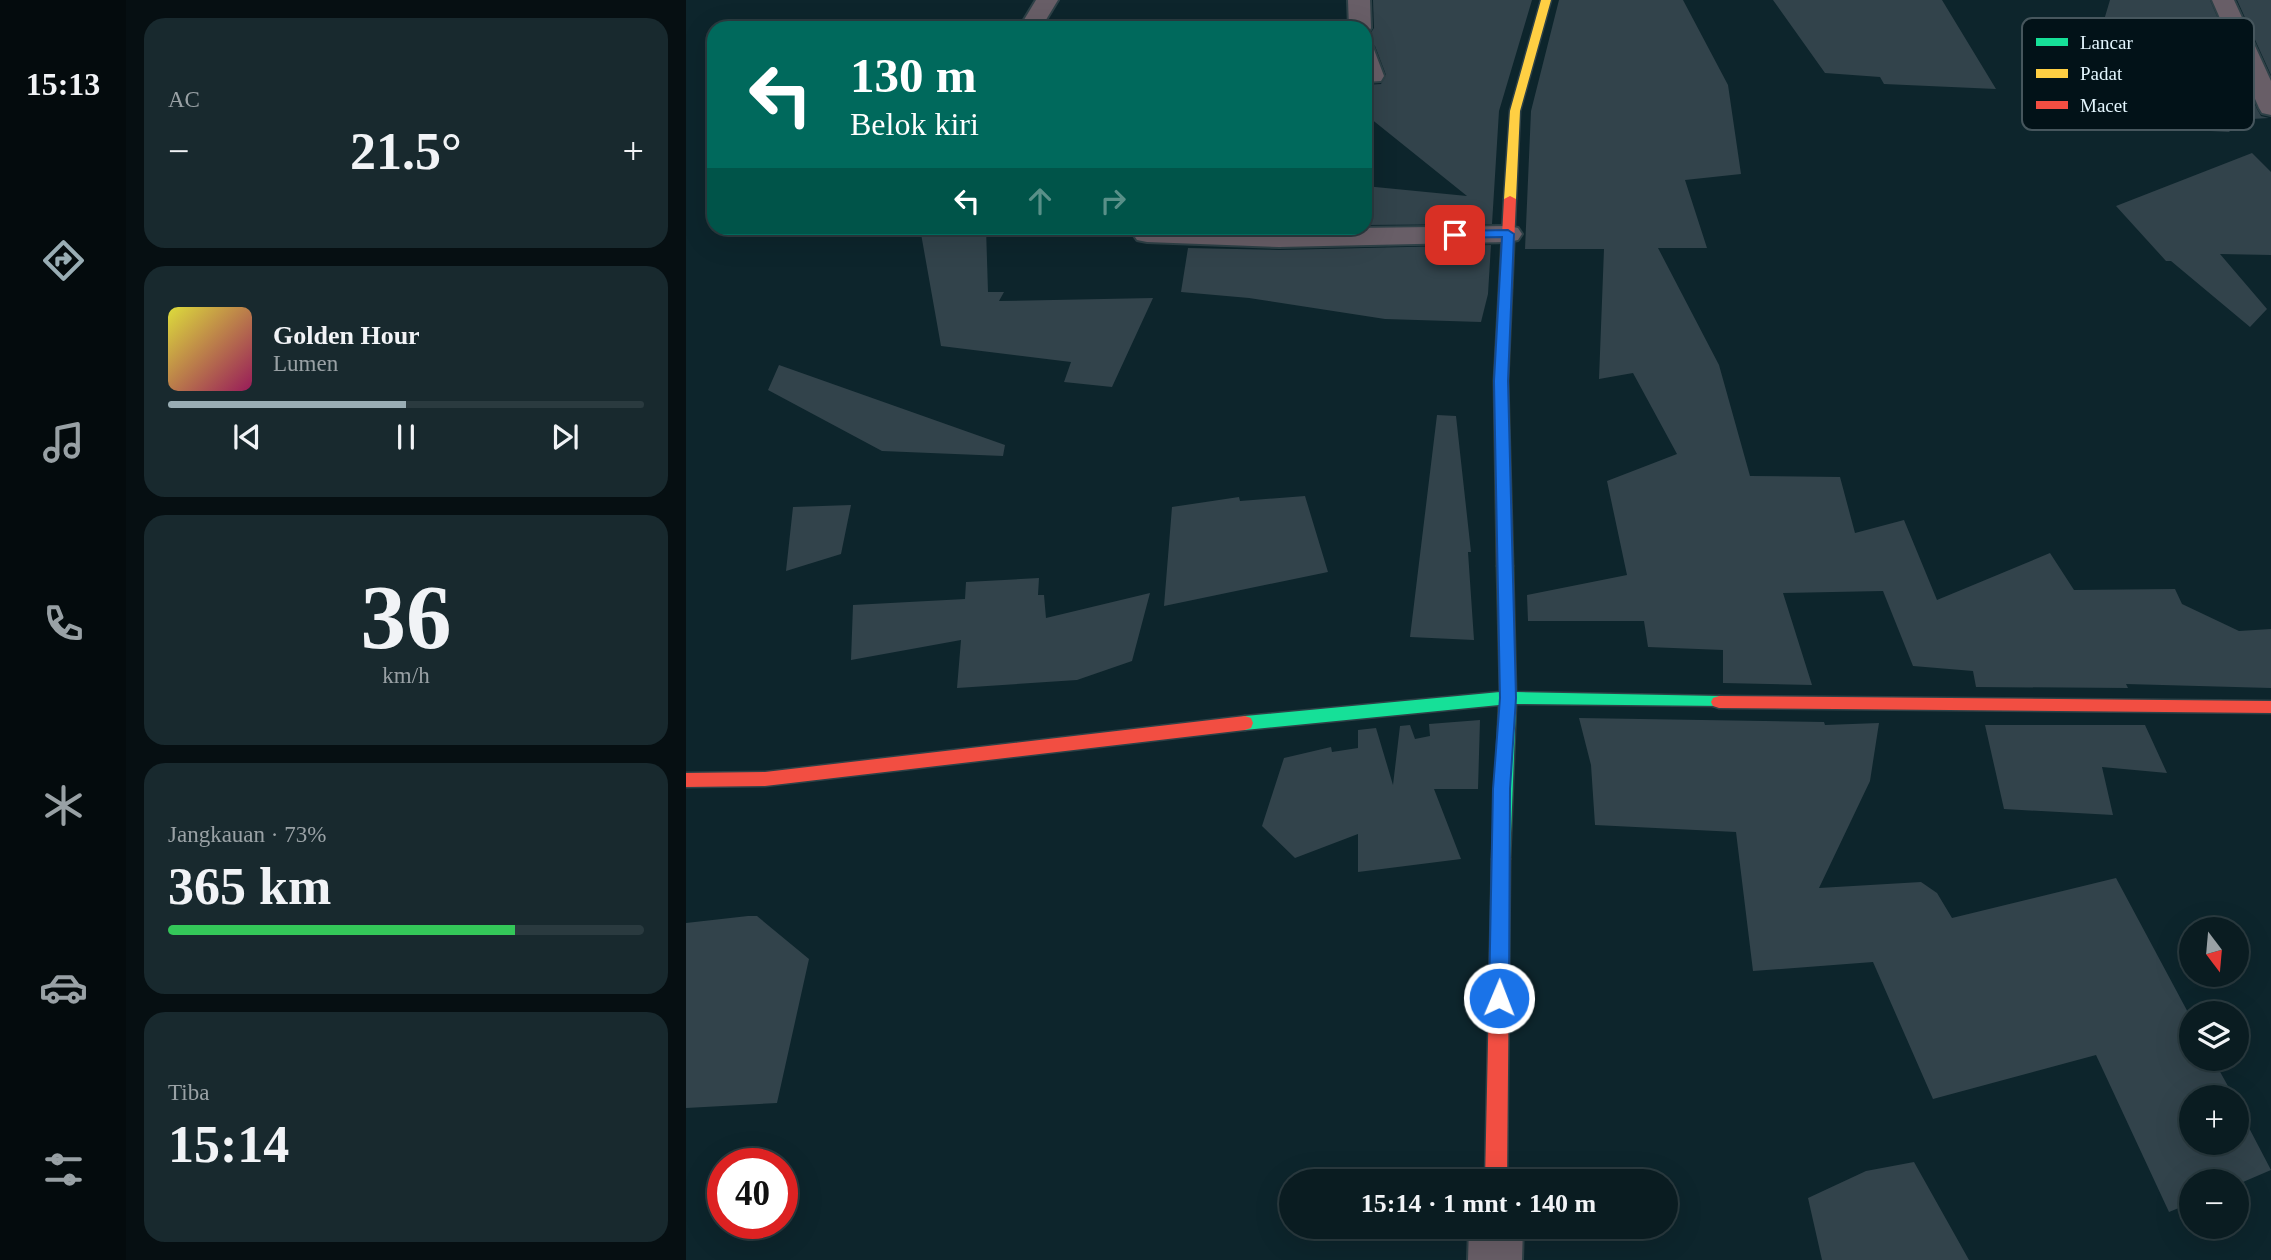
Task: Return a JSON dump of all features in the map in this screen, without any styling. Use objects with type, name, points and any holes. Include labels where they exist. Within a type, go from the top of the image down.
[{"type":"street","points":[[1034,21],[1047,0]]},
{"type":"street","points":[[1359,0],[1360,21]]},
{"type":"street","points":[[1496,1169],[1502,789],[1508,698],[1501,381],[1515,111],[1546,0]]},
{"type":"street","points":[[2223,0],[2231,18]]},
{"type":"street","points":[[2254,70],[2271,108]]},
{"type":"street","points":[[1173,235],[1279,239],[1508,234]]},
{"type":"street","points":[[686,780],[765,779],[1272,720],[1508,698],[1965,706],[2271,707]]},
{"type":"street","points":[[1495,1260],[1496,1239]]},
{"type":"building","points":[[1373,0],[1532,0],[1499,111],[1492,224],[1372,225],[1372,187],[1467,196],[1372,120],[1372,85],[1381,84],[1386,75],[1375,46],[1372,45]]},
{"type":"building","points":[[1559,0],[1683,0],[1728,85],[1741,174],[1685,180],[1707,248],[1658,248],[1719,365],[1750,476],[1840,477],[1855,533],[1904,520],[1937,600],[2050,553],[2074,590],[2175,589],[2182,604],[2239,631],[2271,629],[2271,688],[2126,684],[2128,688],[1976,687],[1973,671],[1913,666],[1883,591],[1783,593],[1812,685],[1723,683],[1723,650],[1648,647],[1644,621],[1528,621],[1527,595],[1627,575],[1607,481],[1677,454],[1633,373],[1599,379],[1604,249],[1525,249],[1531,111]]},
{"type":"building","points":[[1773,0],[1942,0],[1996,89],[1884,84],[1880,77],[1825,73]]},
{"type":"building","points":[[2110,0],[2210,0],[2218,18],[2105,18]]},
{"type":"building","points":[[2237,0],[2271,0],[2271,75],[2254,38],[2254,18],[2245,18]]},
{"type":"building","points":[[2254,102],[2261,116],[2269,118],[2254,119]]},
{"type":"building","points":[[2191,130],[2228,130],[2230,132]]},
{"type":"building","points":[[2252,153],[2271,172],[2271,255],[2220,254],[2267,309],[2250,327],[2171,261],[2166,261],[2116,206]]},
{"type":"building","points":[[921,235],[986,235],[988,292],[1004,292],[999,301],[1153,298],[1112,387],[1064,382],[1071,362],[941,346]]},
{"type":"building","points":[[1491,245],[1488,294],[1481,322],[1385,319],[1249,298],[1181,292],[1188,248],[1279,250]]},
{"type":"building","points":[[779,365],[1005,445],[1003,456],[882,451],[768,390]]},
{"type":"building","points":[[1437,415],[1456,416],[1471,552],[1468,552],[1474,640],[1410,637]]},
{"type":"building","points":[[1305,496],[1328,572],[1164,606],[1172,507],[1239,497],[1240,501]]},
{"type":"building","points":[[851,505],[841,554],[786,571],[793,507]]},
{"type":"building","points":[[1039,578],[1038,595],[1044,595],[1046,618],[1150,593],[1132,661],[1077,680],[957,688],[961,640],[851,660],[853,605],[965,599],[966,582]]},
{"type":"building","points":[[1579,718],[1824,722],[1825,725],[1879,723],[1870,781],[1819,888],[1921,882],[1937,893],[1952,918],[2116,878],[2182,1001],[2179,1001],[2179,1071],[2220,1071],[2227,1085],[2179,1085],[2179,1155],[2249,1155],[2249,1128],[2271,1170],[2249,1179],[2249,1169],[2179,1169],[2179,1208],[2169,1212],[2096,1055],[1933,1099],[1873,962],[1753,971],[1736,832],[1595,825],[1591,765]]},
{"type":"building","points":[[1480,720],[1478,789],[1434,789],[1461,859],[1358,872],[1358,834],[1295,858],[1262,826],[1284,758],[1331,747],[1332,752],[1358,748],[1358,730],[1376,728],[1393,785],[1400,726],[1410,725],[1415,739],[1430,736],[1429,724]]},
{"type":"building","points":[[1985,725],[2145,725],[2167,773],[2102,767],[2113,815],[2004,809]]},
{"type":"building","points":[[757,916],[809,959],[777,1103],[686,1108],[686,923]]},
{"type":"building","points":[[1914,1162],[1969,1260],[1822,1260],[1808,1198],[1866,1171]]},
{"type":"traffic: fast","points":[[1501,859],[1508,698],[1505,566]]},
{"type":"traffic: fast","points":[[1245,723],[1508,698],[1719,702]]},
{"type":"traffic: slow","points":[[1510,199],[1515,111],[1546,0]]},
{"type":"traffic: jam","points":[[1505,566],[1501,381],[1510,199]]},
{"type":"traffic: jam","points":[[1719,702],[2271,707]]},
{"type":"traffic: jam","points":[[686,780],[765,779],[1245,723]]},
{"type":"traffic: jam","points":[[1496,1169],[1501,859]]},
{"type":"route","points":[[1455,235],[1508,234],[1501,381],[1508,698],[1502,789],[1499,998]]}]
